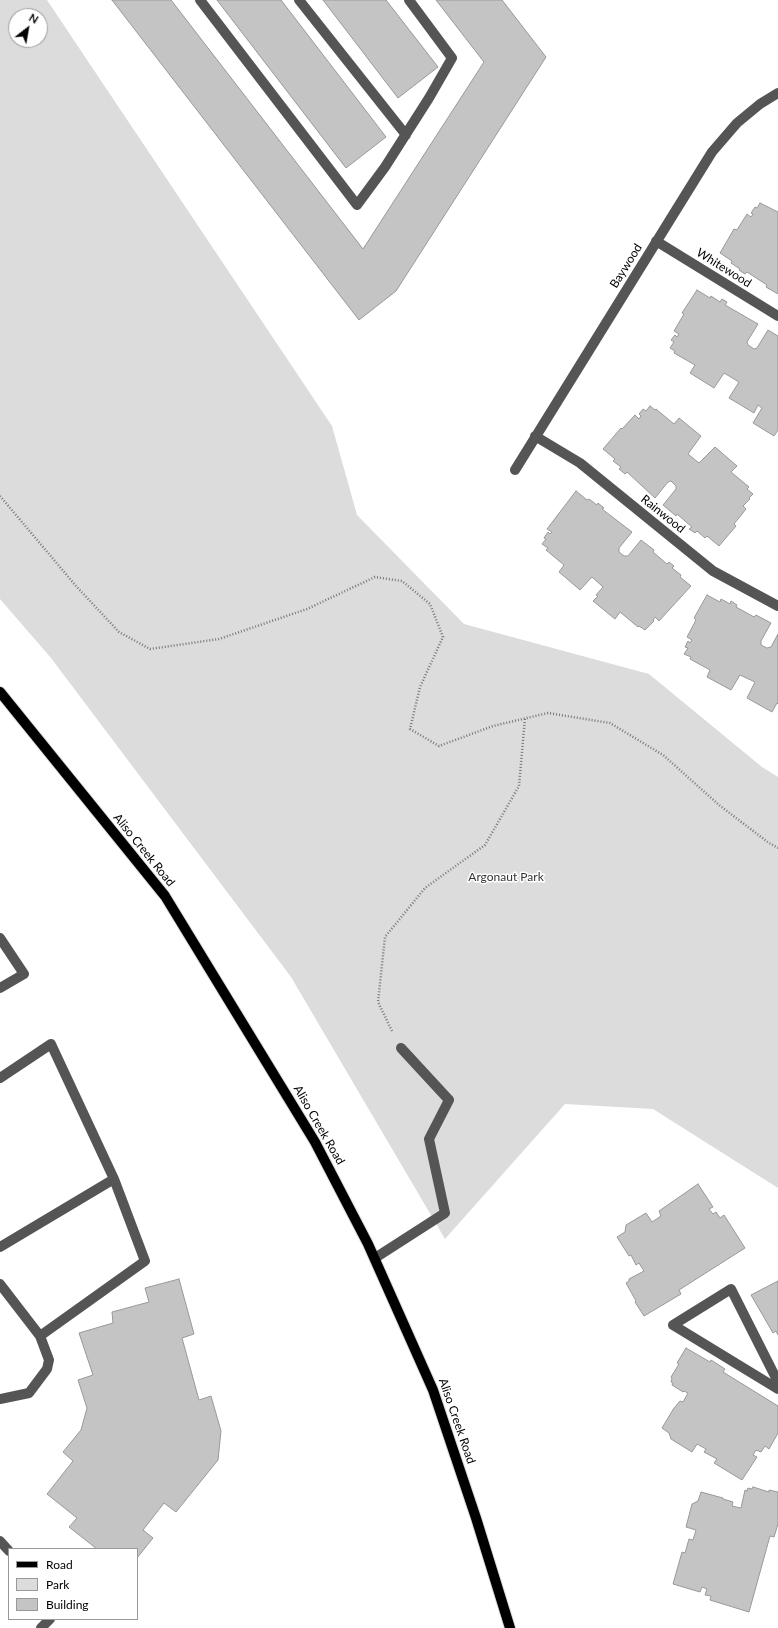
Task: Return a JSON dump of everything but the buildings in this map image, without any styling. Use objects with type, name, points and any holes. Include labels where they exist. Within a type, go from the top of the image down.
[{"type":"main road","name":"Aliso Creek Road","points":[[0,692],[165,896],[315,1142],[375,1258],[433,1390],[476,1518],[510,1628]]},
{"type":"street","points":[[200,0],[356,205],[385,167],[406,135],[430,98],[452,58],[409,0]]},
{"type":"street","points":[[299,0],[406,135]]},
{"type":"street","name":"Baywood","points":[[515,470],[712,152],[737,123],[760,104],[778,93]]},
{"type":"street","name":"Whitewood","points":[[656,241],[778,316]]},
{"type":"street","name":"Rainwood","points":[[535,436],[580,463],[713,571],[778,606]]},
{"type":"street","points":[[0,938],[24,974],[0,988]]},
{"type":"street","points":[[0,1078],[51,1044],[114,1178],[145,1261],[40,1336]]},
{"type":"street","points":[[375,1258],[445,1214],[429,1139],[449,1100],[400,1048]]},
{"type":"street","points":[[0,1247],[114,1178]]},
{"type":"street","points":[[0,1284],[40,1336],[49,1360],[46,1369],[28,1392],[0,1399]]},
{"type":"street","points":[[778,1382],[730,1289],[673,1325],[778,1389]]},
{"type":"street","points":[[0,1541],[8,1550]]},
{"type":"street","points":[[41,1628],[49,1620]]},
{"type":"path","points":[[0,496],[76,586],[119,632],[150,649],[219,639],[307,609],[375,577],[402,580],[430,604],[443,637],[420,687],[410,729],[439,746],[493,726],[548,712],[610,724],[663,755],[719,805],[769,843],[778,848]]},
{"type":"path","points":[[400,1048],[378,1002],[385,937],[425,888],[485,845],[519,786],[525,718]]},
{"type":"green space","name":"Argonaut Park","points":[[0,0],[47,0],[332,426],[357,515],[464,624],[649,674],[762,767],[778,777],[778,1188],[653,1109],[565,1104],[445,1239],[291,977],[51,658],[0,599]]}]
